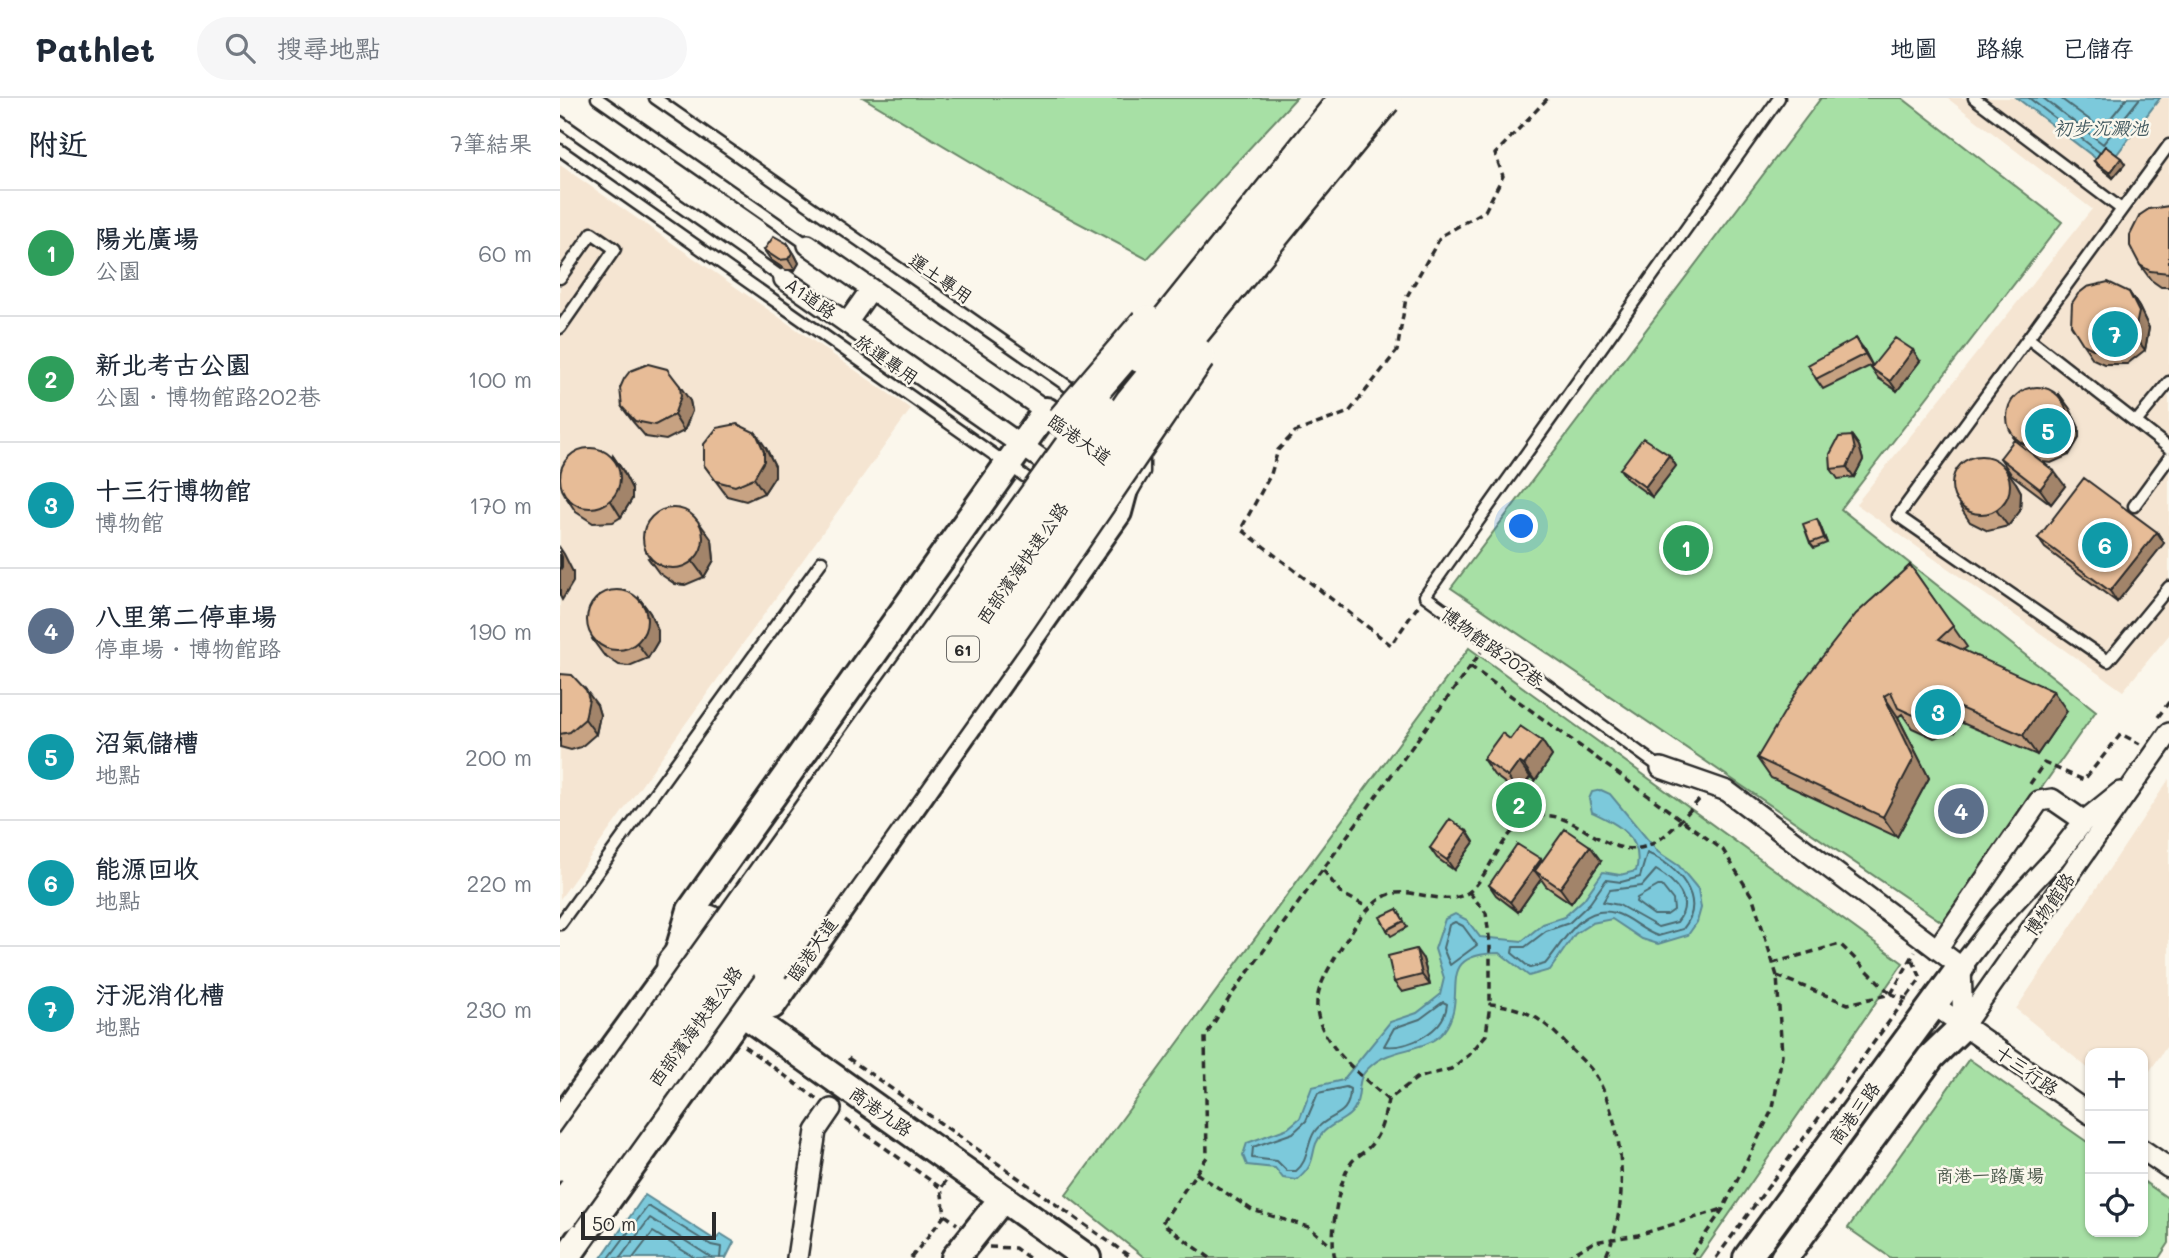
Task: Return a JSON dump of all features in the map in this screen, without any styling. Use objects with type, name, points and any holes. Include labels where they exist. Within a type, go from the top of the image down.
[{"type":"highway","name":"西部濱海快速公路","points":[[560,1214],[882,766],[1133,403],[1315,159],[1348,98]]},
{"type":"highway","name":"西部濱海快速公路","points":[[560,1163],[1115,387],[1315,159],[1383,98]]},
{"type":"highway","points":[[695,979],[708,923],[1075,406],[1315,159]]},
{"type":"highway","points":[[742,1013],[770,967],[1019,617],[1315,159]]},
{"type":"street","points":[[808,245],[1046,411]]},
{"type":"street","name":"A1道路","points":[[784,279],[847,323],[1056,484]]},
{"type":"street","points":[[847,323],[872,289]]},
{"type":"street","name":"臨港大道","points":[[560,1122],[695,979],[691,910],[1046,411],[1091,443],[1121,471],[1124,495],[1118,512],[772,1005],[742,1013]]},
{"type":"street","points":[[560,1200],[695,979],[712,967],[1056,484],[1091,443]]},
{"type":"street","points":[[560,1179],[695,979],[1091,443]]},
{"type":"street","name":"博物館路","points":[[1964,1026],[2169,733]]},
{"type":"street","name":"博物館路202巷","points":[[1661,768],[1727,791],[1962,967]]},
{"type":"street","name":"博物館路","points":[[1962,967],[2000,917],[2056,857],[2084,821],[2134,781]]},
{"type":"street","points":[[1937,950],[2039,801],[2052,799],[2084,821]]},
{"type":"street","points":[[1962,967],[1964,1026]]},
{"type":"street","name":"商港三路","points":[[1756,1254],[1962,967]]},
{"type":"street","name":"商港九路","points":[[695,979],[1087,1258]]},
{"type":"street","name":"十三行路","points":[[1934,1005],[2086,1111]]},
{"type":"street","points":[[566,1258],[742,1013]]},
{"type":"street","name":"商港三路","points":[[1793,1255],[1930,1057],[1964,1026]]},
{"type":"street","points":[[797,1258],[816,1131],[831,1109]]},
{"type":"street","points":[[2148,1153],[2169,1168]]},
{"type":"street","points":[[955,1258],[1003,1199]]},
{"type":"street","points":[[1756,1254],[1793,1255]]},
{"type":"lane","points":[[597,98],[808,245]]},
{"type":"lane","name":"運土專用","points":[[655,98],[1130,430],[1145,452],[1144,472],[1118,512]]},
{"type":"lane","name":"博物館路202巷","points":[[1661,768],[1425,596],[1779,98]]},
{"type":"lane","points":[[1973,98],[2120,208]]},
{"type":"lane","name":"A1道路","points":[[560,122],[784,279]]},
{"type":"lane","points":[[2169,145],[2120,208],[1898,516],[2108,661],[2169,587]]},
{"type":"lane","name":"旅運專用","points":[[560,150],[1015,455]]},
{"type":"lane","points":[[560,278],[592,233],[615,249],[560,328]]},
{"type":"lane","points":[[2028,338],[2169,448]]},
{"type":"lane","points":[[2136,422],[2169,382]]},
{"type":"lane","points":[[2134,506],[2169,458]]},
{"type":"lane","points":[[560,924],[822,561]]},
{"type":"path","points":[[1425,596],[1391,645],[1241,529],[1271,474],[1278,450],[1295,432],[1349,412],[1397,351],[1406,298],[1441,236],[1485,211],[1503,176],[1495,154],[1548,98]]},
{"type":"path","points":[[1210,1258],[1162,1223],[1207,1157],[1205,1037],[1230,997],[1488,642]]},
{"type":"path","points":[[1471,666],[1723,850],[1753,898],[1777,976],[1782,1055],[1773,1108],[1723,1209],[1689,1258]]},
{"type":"path","points":[[1388,1100],[1327,1038],[1317,1015],[1320,987],[1369,908],[1394,892],[1445,898],[1468,892],[1514,830],[1530,819],[1554,816],[1573,823],[1605,845],[1637,849],[1657,841],[1681,820],[1712,786]]},
{"type":"path","points":[[1322,870],[1341,893],[1369,908]]},
{"type":"path","points":[[1335,1258],[1332,1247],[1340,1191],[1350,1164],[1370,1147],[1382,1128],[1388,1100],[1417,1078],[1451,1069],[1469,1055],[1486,1035],[1490,944],[1486,913],[1468,892]]},
{"type":"path","points":[[1773,963],[1840,944],[1891,994]]},
{"type":"path","points":[[1716,1258],[1921,978],[1912,959],[1891,994],[1848,1004],[1777,976]]},
{"type":"path","points":[[1489,1004],[1507,1006],[1536,1016],[1598,1079],[1615,1124],[1620,1180],[1620,1212],[1605,1258]]},
{"type":"path","points":[[719,1045],[743,1045],[940,1188],[944,1215],[911,1258]]},
{"type":"path","points":[[839,1052],[1132,1258]]},
{"type":"path","points":[[1196,1173],[1252,1209],[1309,1227],[1332,1247]]},
{"type":"path","points":[[1566,1258],[1594,1242],[1638,1235],[1723,1209]]},
{"type":"path","points":[[992,1250],[1015,1248],[1029,1258]]},
{"type":"shaded area","points":[[1947,98],[2169,98],[2169,635],[2123,691],[1856,504],[2092,209]]},
{"type":"shaded area","points":[[560,165],[911,409],[560,899]]},
{"type":"shaded area","points":[[2169,779],[2169,1043],[2148,1074],[2148,1048],[2085,1048],[2085,1066],[2016,1009]]},
{"type":"green space","points":[[864,98],[1296,98],[1147,259],[1035,200]]},
{"type":"green space","points":[[1821,98],[1902,98],[2062,222],[1841,509],[2096,711],[1945,924],[1451,588]]},
{"type":"green space","points":[[1469,648],[1903,963],[1699,1258],[1145,1258],[1066,1195]]},
{"type":"green space","name":"商港一路廣場","points":[[1969,1059],[2085,1140],[2085,1237],[2148,1237],[2148,1184],[2169,1199],[2169,1243],[2159,1258],[1891,1258],[1848,1228]]},
{"type":"water","name":"初步沉澱池","points":[[2017,98],[2160,98],[2107,167]]},
{"type":"water","points":[[1601,790],[1610,794],[1658,852],[1679,866],[1698,889],[1701,908],[1697,922],[1688,935],[1658,944],[1642,939],[1612,919],[1592,923],[1575,934],[1550,970],[1529,976],[1500,953],[1479,955],[1466,961],[1459,969],[1451,1017],[1444,1031],[1429,1043],[1380,1059],[1367,1070],[1361,1078],[1351,1113],[1322,1134],[1315,1145],[1309,1167],[1297,1180],[1283,1178],[1275,1168],[1247,1165],[1243,1155],[1247,1143],[1288,1128],[1300,1118],[1312,1087],[1343,1080],[1390,1022],[1417,1013],[1440,995],[1444,978],[1435,949],[1445,919],[1455,914],[1467,920],[1480,937],[1522,941],[1543,924],[1564,917],[1584,899],[1603,872],[1620,875],[1636,871],[1638,859],[1633,841],[1619,827],[1592,812],[1589,799],[1592,792]]},
{"type":"water","points":[[645,1195],[715,1240],[721,1234],[734,1242],[726,1258],[601,1258]]},
{"type":"building","points":[[2105,146],[2121,158],[2110,173],[2094,161]]},
{"type":"building","points":[[2169,206],[2169,273],[2150,271],[2140,265],[2130,246],[2130,235],[2140,215],[2149,209]]},
{"type":"building","points":[[774,236],[788,244],[792,253],[788,259],[779,260],[764,250]]},
{"type":"building","points":[[2108,282],[2129,292],[2139,312],[2134,335],[2116,349],[2093,349],[2083,344],[2071,325],[2072,303],[2087,287]]},
{"type":"building","points":[[1856,338],[1865,354],[1816,379],[1808,365]]},
{"type":"building","points":[[1895,338],[1913,350],[1890,381],[1871,368]]},
{"type":"building","points":[[648,364],[667,369],[680,386],[681,396],[674,415],[655,425],[635,421],[622,407],[620,388],[624,379],[630,371]]},
{"type":"building","points":[[2031,387],[2043,387],[2062,400],[2067,417],[2065,429],[2054,442],[2043,447],[2031,447],[2012,434],[2007,423],[2007,411],[2020,392]]},
{"type":"building","points":[[737,424],[756,433],[764,451],[764,461],[754,478],[735,486],[716,481],[704,465],[704,444],[717,428]]},
{"type":"building","points":[[1852,436],[1855,450],[1847,467],[1831,469],[1830,454],[1839,437]]},
{"type":"building","points":[[1643,438],[1669,455],[1645,487],[1620,469]]},
{"type":"building","points":[[2014,440],[2054,471],[2040,489],[2000,458]]},
{"type":"building","points":[[584,448],[596,448],[615,461],[620,478],[618,490],[607,503],[596,508],[584,508],[565,495],[560,484],[560,472],[573,453]]},
{"type":"building","points":[[1975,456],[1987,456],[2002,464],[2010,479],[2010,491],[2002,506],[1987,514],[1975,514],[1960,506],[1952,491],[1952,479],[1960,464]]},
{"type":"building","points":[[2084,478],[2157,532],[2110,591],[2038,538]]},
{"type":"building","points":[[667,508],[679,508],[698,521],[703,538],[701,550],[690,563],[679,568],[667,568],[648,555],[643,544],[643,532],[656,513]]},
{"type":"building","points":[[1817,519],[1824,538],[1810,543],[1803,524]]},
{"type":"building","points":[[1910,565],[1953,626],[1939,639],[2053,691],[2023,735],[1946,702],[1941,712],[1920,718],[1898,708],[1891,692],[1884,696],[1914,758],[1883,817],[1757,758],[1801,684],[1856,614]]},
{"type":"building","points":[[611,590],[623,590],[642,603],[647,620],[645,632],[634,645],[623,650],[611,650],[592,637],[587,626],[587,614],[600,595]]},
{"type":"building","points":[[560,674],[572,675],[586,690],[589,699],[585,719],[570,732],[560,734]]},
{"type":"building","points":[[1520,726],[1542,741],[1524,765],[1519,762],[1508,777],[1483,759],[1502,733],[1510,739]]},
{"type":"building","points":[[1450,819],[1467,831],[1447,860],[1430,848]]},
{"type":"building","points":[[1565,829],[1590,846],[1560,888],[1535,871]]},
{"type":"building","points":[[1517,844],[1541,859],[1510,902],[1489,885]]},
{"type":"building","points":[[1397,909],[1404,921],[1387,930],[1380,917]]},
{"type":"building","points":[[1416,949],[1422,975],[1394,982],[1388,956]]},
{"type":"place","name":"汙泥消化槽","points":[[2115,334]]},
{"type":"place","name":"沼氣儲槽","points":[[2048,431]]},
{"type":"place","name":"能源回收","points":[[2105,545]]},
{"type":"place","name":"陽光廣場","points":[[1686,548]]},
{"type":"place","name":"十三行博物館","points":[[1938,712]]},
{"type":"place","name":"新北考古公園","points":[[1519,805]]},
{"type":"place","name":"八里第二停車場","points":[[1961,811]]}]
